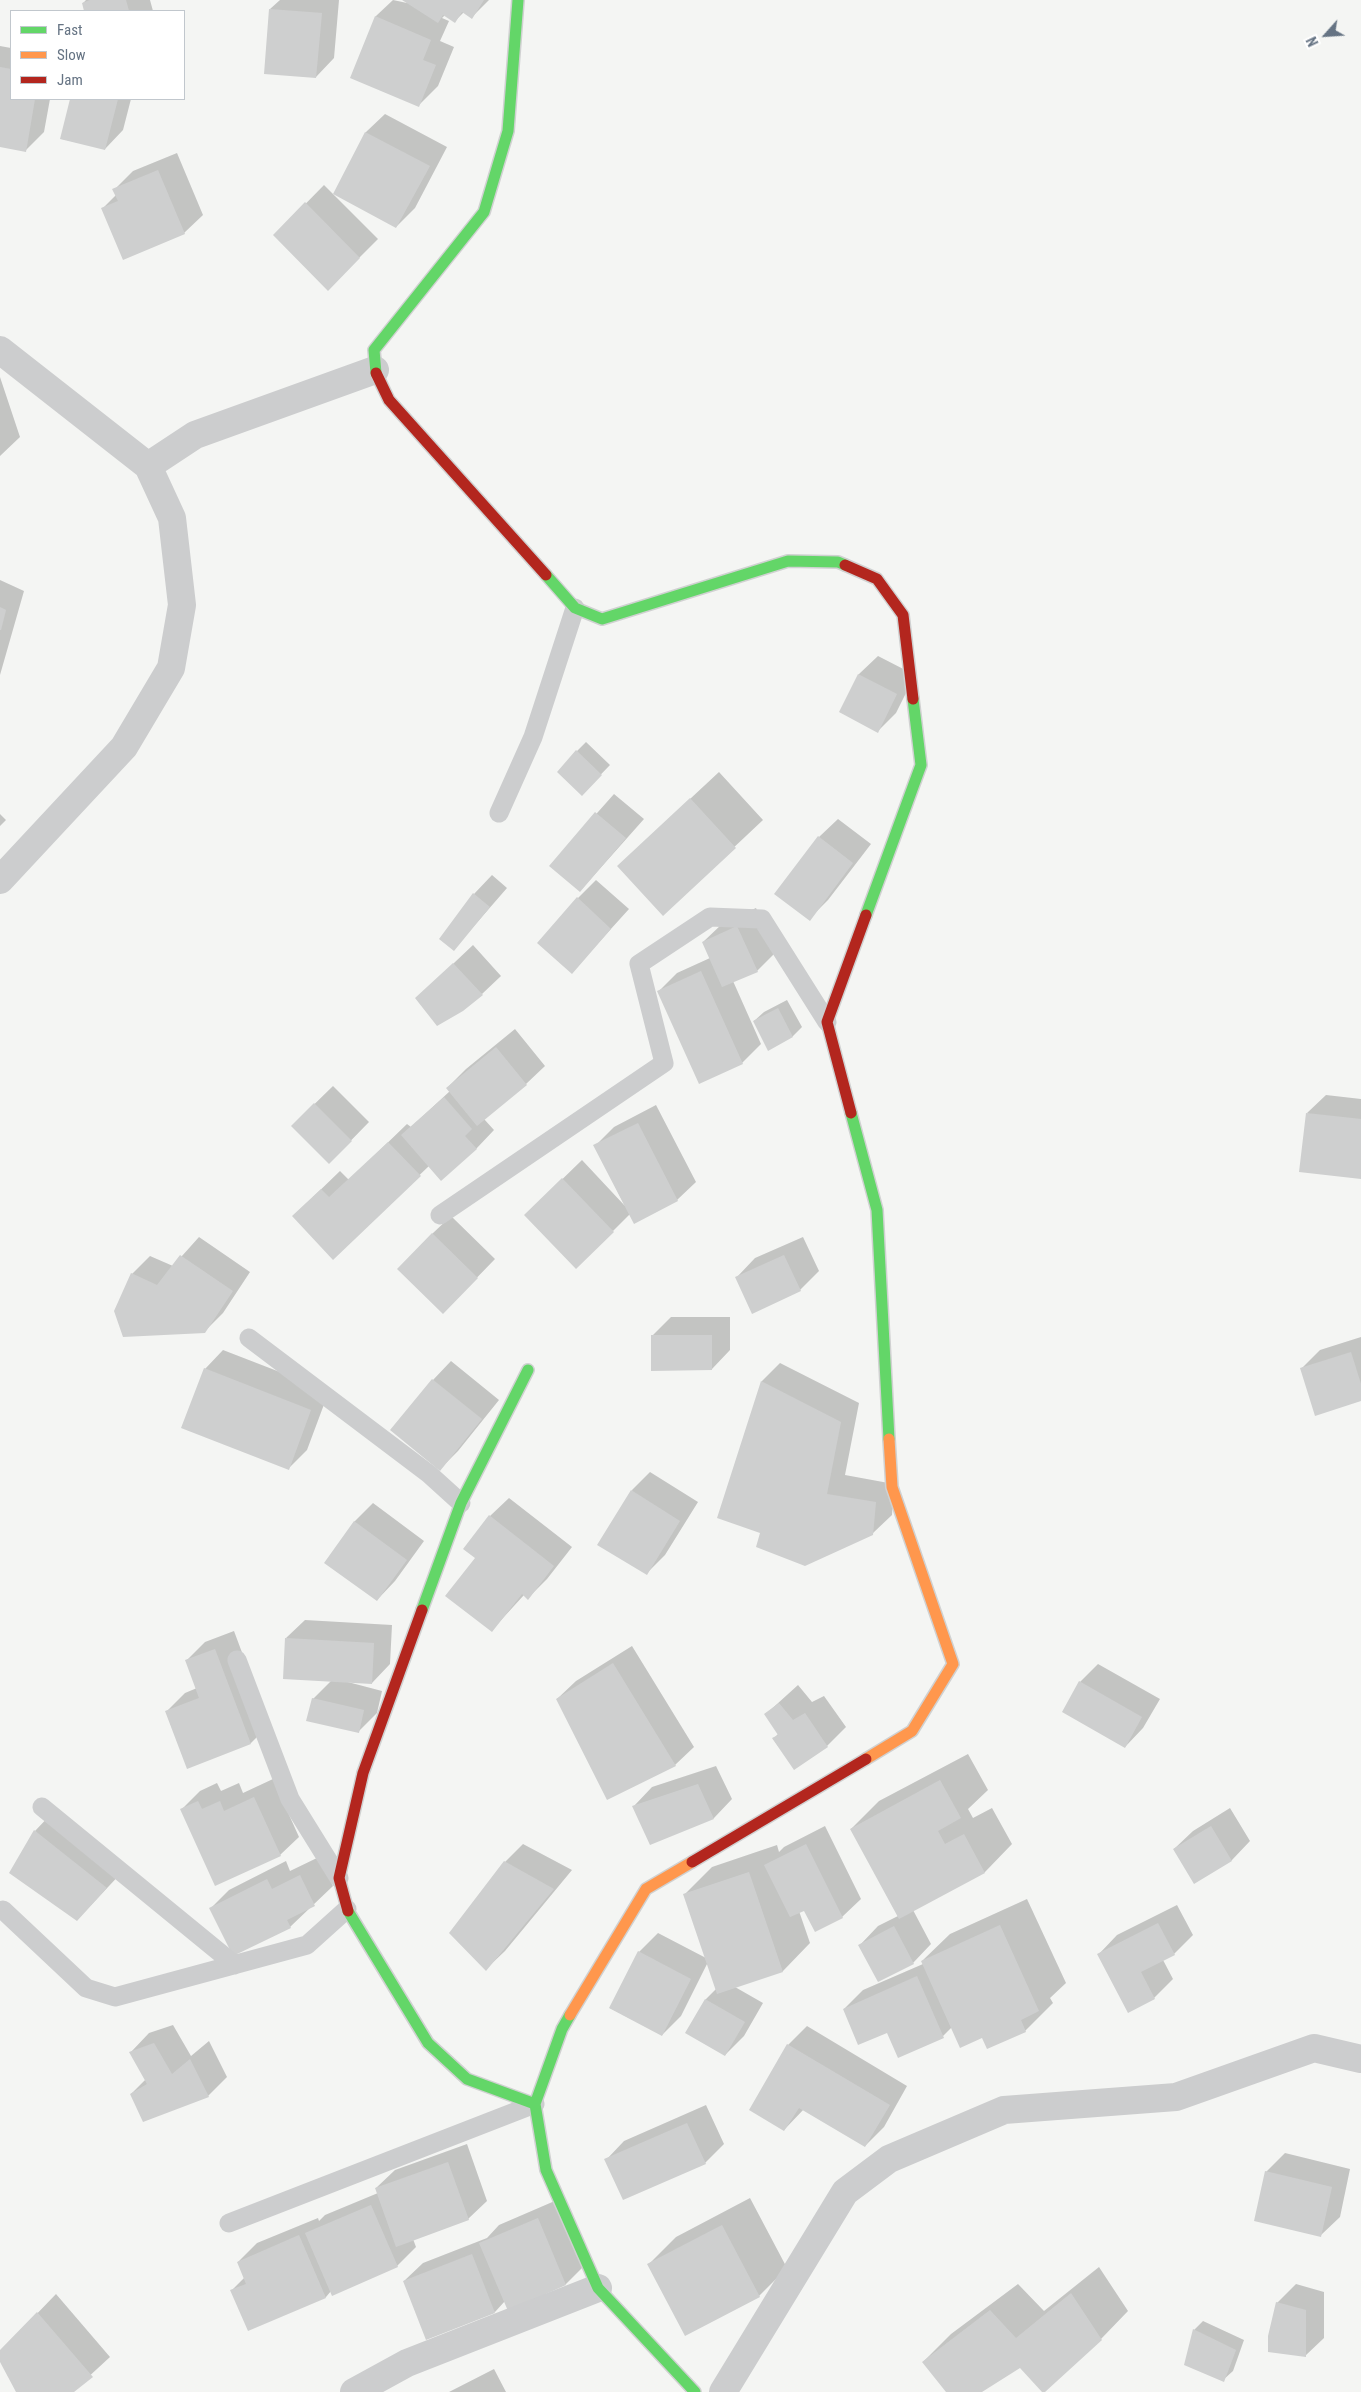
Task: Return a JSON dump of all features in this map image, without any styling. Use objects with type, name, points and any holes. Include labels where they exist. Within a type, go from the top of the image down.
[{"type":"street","points":[[518,0],[508,131],[484,212],[374,350],[375,370],[389,400],[575,608],[602,619],[788,561],[838,562],[877,579],[903,615],[921,764],[827,1022],[877,1210],[892,1487],[953,1664],[912,1731],[646,1889],[562,2029],[534,2104],[546,2170],[598,2288],[695,2392]]},
{"type":"street","points":[[0,350],[148,466],[172,518],[182,605],[171,668],[124,747],[0,880]]},
{"type":"street","points":[[148,466],[195,435],[375,370]]},
{"type":"street","points":[[528,1370],[461,1503],[363,1773],[338,1878],[347,1909],[428,2043],[467,2079],[534,2104]]},
{"type":"street","points":[[722,2392],[844,2192],[889,2158],[1004,2110],[1176,2097],[1314,2048],[1361,2059]]},
{"type":"street","points":[[354,2392],[407,2363],[598,2288]]},
{"type":"lane","points":[[499,813],[532,737],[575,608]]},
{"type":"lane","points":[[440,1215],[664,1063],[639,964],[710,917],[762,919],[827,1022]]},
{"type":"lane","points":[[249,1338],[429,1474],[461,1503]]},
{"type":"lane","points":[[237,1660],[290,1798],[338,1878]]},
{"type":"lane","points":[[42,1807],[235,1965]]},
{"type":"lane","points":[[3,1910],[86,1988],[115,1997],[307,1945],[347,1909]]},
{"type":"lane","points":[[229,2224],[534,2104]]},
{"type":"building","points":[[90,0],[126,0],[129,10],[84,10],[82,3]]},
{"type":"building","points":[[402,0],[484,0],[472,19],[462,12],[455,23],[443,15],[438,23]]},
{"type":"building","points":[[269,9],[322,13],[316,78],[264,74]]},
{"type":"building","points":[[375,16],[431,40],[423,60],[436,65],[419,107],[350,78]]},
{"type":"building","points":[[0,67],[10,69],[10,100],[35,100],[26,152],[0,147]]},
{"type":"building","points":[[70,100],[118,100],[105,150],[60,139]]},
{"type":"building","points":[[365,132],[430,166],[396,228],[333,194]]},
{"type":"building","points":[[158,170],[185,234],[123,260],[101,208],[118,201],[112,189]]},
{"type":"building","points":[[305,202],[360,258],[328,291],[273,235]]},
{"type":"building","points":[[0,607],[6,610],[1,630],[0,630]]},
{"type":"building","points":[[858,674],[897,694],[878,733],[839,712]]},
{"type":"building","points":[[576,750],[602,775],[582,796],[557,772]]},
{"type":"building","points":[[690,798],[736,848],[663,916],[617,866]]},
{"type":"building","points":[[595,812],[626,838],[580,892],[549,866]]},
{"type":"building","points":[[818,836],[853,863],[810,921],[774,894]]},
{"type":"building","points":[[473,893],[490,907],[454,951],[439,939]]},
{"type":"building","points":[[577,897],[611,929],[572,974],[537,943]]},
{"type":"building","points":[[737,926],[758,972],[722,987],[702,942]]},
{"type":"building","points":[[453,963],[483,995],[463,1011],[437,1026],[415,998]]},
{"type":"building","points":[[701,971],[743,1064],[699,1084],[657,991]]},
{"type":"building","points":[[778,1008],[793,1037],[768,1051],[753,1021]]},
{"type":"building","points":[[496,1047],[527,1085],[477,1126],[446,1088]]},
{"type":"building","points":[[444,1097],[472,1129],[465,1136],[477,1149],[441,1181],[401,1135]]},
{"type":"building","points":[[314,1103],[352,1141],[329,1164],[291,1126]]},
{"type":"building","points":[[1306,1113],[1361,1119],[1361,1179],[1299,1172]]},
{"type":"building","points":[[638,1123],[678,1201],[634,1224],[593,1145]]},
{"type":"building","points":[[388,1142],[421,1176],[333,1260],[292,1216],[321,1189],[329,1197]]},
{"type":"building","points":[[562,1178],[614,1232],[576,1269],[524,1215]]},
{"type":"building","points":[[432,1233],[478,1278],[443,1314],[397,1269]]},
{"type":"building","points":[[180,1255],[233,1291],[205,1333],[123,1337],[114,1311],[131,1273],[157,1285]]},
{"type":"building","points":[[784,1255],[801,1291],[752,1314],[735,1277]]},
{"type":"building","points":[[651,1335],[712,1335],[712,1370],[651,1371]]},
{"type":"building","points":[[1351,1352],[1361,1384],[1361,1401],[1315,1416],[1300,1368]]},
{"type":"building","points":[[204,1368],[311,1410],[289,1470],[181,1428]]},
{"type":"building","points":[[432,1379],[482,1419],[440,1471],[390,1430]]},
{"type":"building","points":[[761,1381],[841,1422],[827,1494],[876,1502],[873,1535],[805,1566],[756,1547],[760,1533],[717,1518]]},
{"type":"building","points":[[631,1490],[680,1521],[647,1575],[597,1545]]},
{"type":"building","points":[[489,1515],[554,1566],[528,1600],[522,1594],[492,1632],[445,1596],[475,1558],[463,1549]]},
{"type":"building","points":[[354,1521],[407,1560],[377,1601],[324,1563]]},
{"type":"building","points":[[285,1638],[374,1643],[372,1684],[283,1679]]},
{"type":"building","points":[[215,1649],[251,1744],[187,1769],[165,1711],[199,1698],[185,1660]]},
{"type":"building","points":[[613,1663],[676,1766],[607,1800],[556,1699]]},
{"type":"building","points":[[1079,1681],[1142,1717],[1125,1748],[1062,1712]]},
{"type":"building","points":[[312,1698],[364,1710],[359,1733],[306,1721]]},
{"type":"building","points":[[779,1703],[793,1720],[805,1713],[828,1747],[794,1770],[772,1738],[778,1735],[764,1714]]},
{"type":"building","points":[[940,1780],[961,1818],[938,1831],[945,1844],[964,1834],[985,1873],[899,1919],[850,1829]]},
{"type":"building","points":[[698,1784],[714,1819],[650,1845],[632,1806]]},
{"type":"building","points":[[254,1797],[281,1856],[215,1886],[180,1809],[198,1801],[202,1809],[220,1801],[224,1811]]},
{"type":"building","points":[[1211,1826],[1232,1861],[1194,1884],[1173,1849]]},
{"type":"building","points":[[34,1830],[107,1888],[77,1921],[9,1873]]},
{"type":"building","points":[[806,1844],[843,1918],[815,1932],[804,1911],[790,1917],[764,1865]]},
{"type":"building","points":[[504,1861],[554,1889],[486,1971],[449,1933]]},
{"type":"building","points":[[749,1872],[783,1972],[717,1994],[683,1894]]},
{"type":"building","points":[[300,1875],[315,1906],[287,1920],[291,1928],[233,1956],[209,1908],[267,1879],[272,1889]]},
{"type":"building","points":[[1158,1923],[1175,1955],[1141,1972],[1155,1999],[1128,2013],[1097,1954]]},
{"type":"building","points":[[1000,1925],[1039,2011],[1021,2020],[1026,2032],[987,2049],[982,2038],[960,2048],[921,1961]]},
{"type":"building","points":[[894,1926],[914,1964],[878,1982],[858,1945]]},
{"type":"building","points":[[638,1951],[691,1979],[662,2036],[609,2008]]},
{"type":"building","points":[[917,1976],[944,2038],[898,2058],[887,2033],[858,2045],[843,2009]]},
{"type":"building","points":[[705,1999],[745,2022],[725,2056],[685,2033]]},
{"type":"building","points":[[154,2043],[172,2074],[190,2059],[209,2097],[143,2122],[130,2094],[147,2084],[129,2052]]},
{"type":"building","points":[[787,2044],[890,2105],[865,2147],[799,2108],[784,2131],[749,2110]]},
{"type":"building","points":[[687,2123],[706,2164],[623,2200],[604,2159]]},
{"type":"building","points":[[448,2162],[469,2220],[396,2247],[375,2188]]},
{"type":"building","points":[[1265,2171],[1332,2187],[1321,2237],[1254,2221]]},
{"type":"building","points":[[371,2205],[398,2267],[332,2296],[305,2233]]},
{"type":"building","points":[[538,2218],[566,2285],[508,2311],[479,2243]]},
{"type":"building","points":[[722,2225],[760,2297],[685,2336],[647,2264]]},
{"type":"building","points":[[299,2235],[326,2298],[248,2331],[230,2290],[246,2284],[237,2262]]},
{"type":"building","points":[[472,2254],[495,2313],[426,2340],[403,2281]]},
{"type":"building","points":[[1071,2293],[1102,2340],[1045,2392],[1042,2392],[1020,2368],[982,2392],[946,2392],[922,2362],[990,2310],[1016,2338]]},
{"type":"building","points":[[1276,2302],[1306,2310],[1306,2357],[1268,2352],[1268,2336]]},
{"type":"building","points":[[37,2312],[93,2377],[74,2392],[16,2392],[0,2362],[0,2350]]},
{"type":"building","points":[[1193,2329],[1236,2350],[1224,2382],[1184,2365]]},
{"type":"traffic: fast","points":[[376,373],[374,350],[484,212],[508,131],[518,0]]},
{"type":"traffic: fast","points":[[546,575],[575,608],[602,619],[788,561],[838,562],[845,565]]},
{"type":"traffic: fast","points":[[866,915],[921,765],[913,699]]},
{"type":"traffic: fast","points":[[851,1113],[877,1210],[889,1439]]},
{"type":"traffic: fast","points":[[422,1610],[461,1503],[528,1370]]},
{"type":"traffic: fast","points":[[348,1911],[428,2043],[467,2079],[535,2104]]},
{"type":"traffic: fast","points":[[570,2015],[562,2029],[535,2104],[546,2170],[598,2288],[695,2392]]},
{"type":"traffic: slow","points":[[866,1759],[912,1731],[953,1664],[892,1487],[889,1439]]},
{"type":"traffic: slow","points":[[570,2015],[646,1889],[692,1862]]},
{"type":"traffic: jam","points":[[376,373],[389,400],[546,575]]},
{"type":"traffic: jam","points":[[845,565],[877,579],[903,615],[913,699]]},
{"type":"traffic: jam","points":[[851,1113],[827,1022],[866,915]]},
{"type":"traffic: jam","points":[[348,1911],[339,1878],[363,1773],[422,1610]]},
{"type":"traffic: jam","points":[[692,1862],[866,1759]]}]
